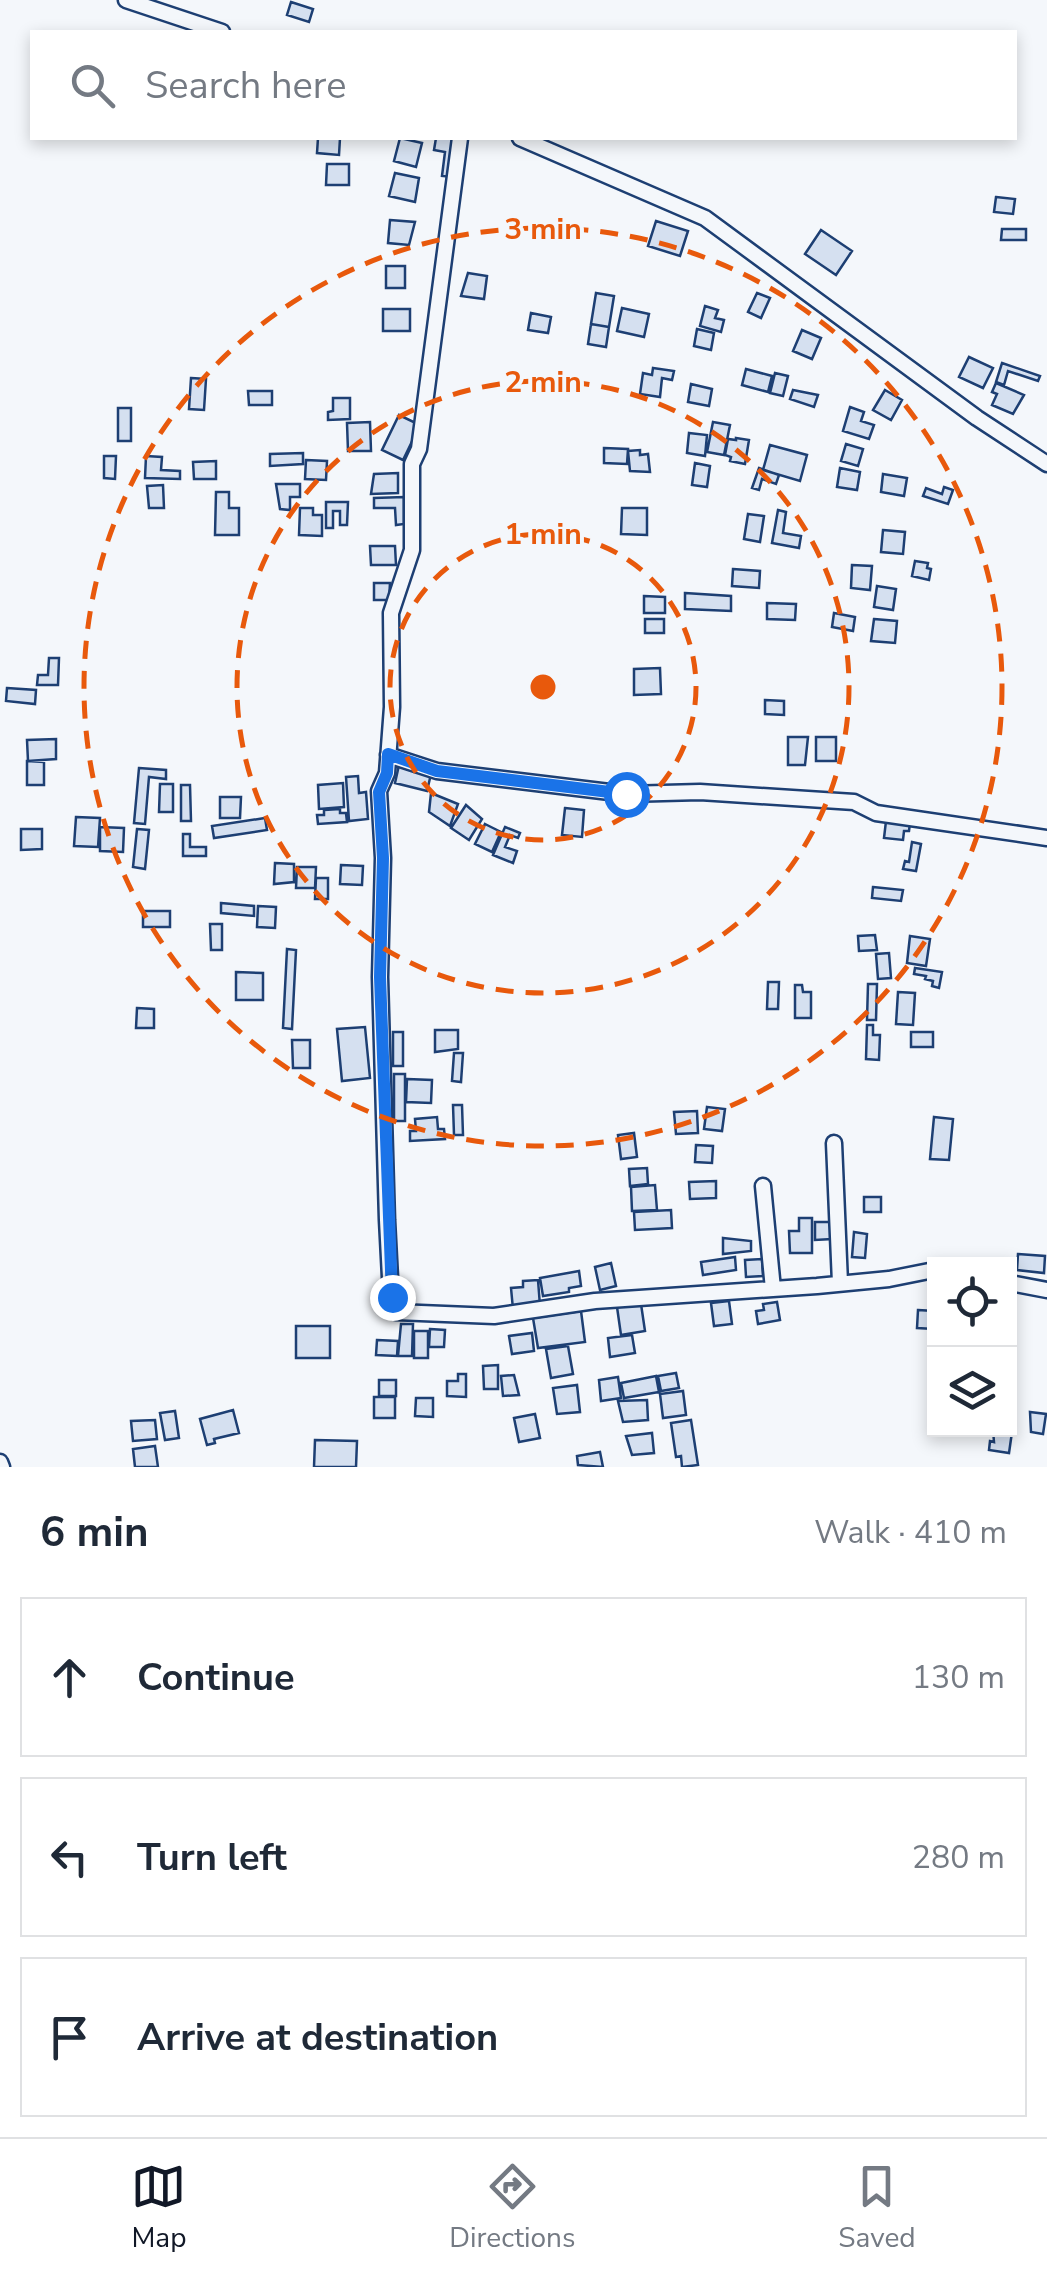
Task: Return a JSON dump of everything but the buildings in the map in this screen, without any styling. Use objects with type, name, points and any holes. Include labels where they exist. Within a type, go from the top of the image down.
[{"type":"street","points":[[126,0],[216,30]]},
{"type":"street","points":[[460,140],[419,449],[412,464],[412,550],[391,612],[387,773],[379,792],[386,1220],[396,1312],[494,1316],[595,1301],[889,1279],[927,1271]]},
{"type":"street","points":[[525,140],[705,218],[977,418],[1047,464]]},
{"type":"street","points":[[388,754],[437,771],[626,794],[700,792],[854,802],[876,813],[1047,838]]},
{"type":"street","points":[[834,1143],[840,1283]]},
{"type":"street","points":[[763,1186],[773,1289]]},
{"type":"street","points":[[1017,1284],[1047,1290]]},
{"type":"route","points":[[392,1297],[386,1220],[380,977],[383,858],[379,792],[387,773],[388,754],[437,771],[626,794]]}]
